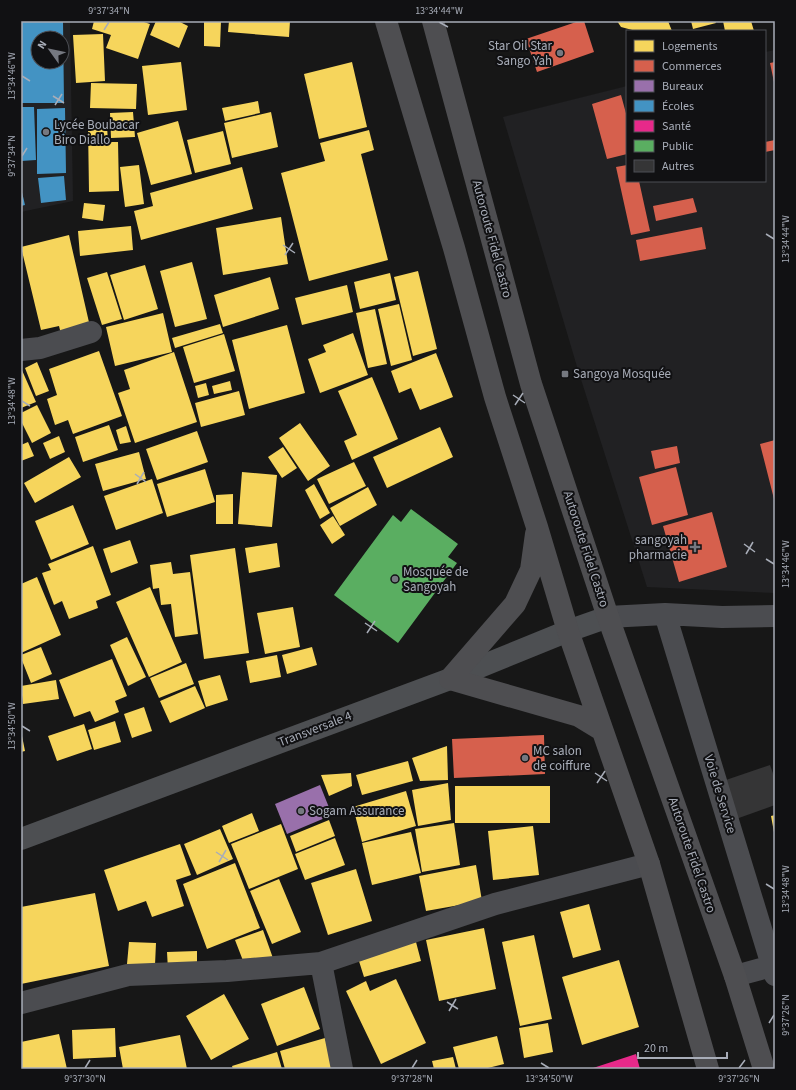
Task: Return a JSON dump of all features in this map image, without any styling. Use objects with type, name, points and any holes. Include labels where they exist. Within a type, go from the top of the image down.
[{"type":"highway","points":[[386,21],[496,397],[568,631],[648,864],[708,1069]]},
{"type":"highway","name":"Autoroute Fidel Castro","points":[[433,21],[531,384],[608,616],[735,976],[764,1069]]},
{"type":"highway","points":[[537,527],[531,570],[514,604],[450,679],[580,716],[602,730]]},
{"type":"main road","name":"Transversale 4","points":[[21,839],[450,679],[608,616]]},
{"type":"street","points":[[21,350],[40,348],[91,332]]},
{"type":"street","points":[[608,616],[665,614],[722,617],[775,616]]},
{"type":"street","name":"Voie de Service","points":[[665,614],[774,970]]},
{"type":"street","points":[[21,1003],[128,975],[227,971],[321,963],[495,904],[648,864]]},
{"type":"street","points":[[321,963],[342,1069]]},
{"type":"street","points":[[735,976],[774,970]]},
{"type":"shaded area","name":"Lycée Boubacar Biro Diallo","points":[[21,21],[70,21],[73,201],[21,212]]},
{"type":"shaded area","points":[[775,50],[775,593],[647,587],[578,370],[503,117],[626,86],[626,182],[766,182],[766,52]]},
{"type":"building: Logements","points":[[94,21],[141,21],[150,24],[138,59],[106,48],[111,35],[92,29]]},
{"type":"building: Logements","points":[[156,21],[178,21],[188,26],[179,48],[150,35]]},
{"type":"building: Logements","points":[[204,21],[221,21],[220,47],[204,46]]},
{"type":"building: Logements","points":[[229,21],[290,21],[289,37],[228,32]]},
{"type":"building: Logements","points":[[617,21],[668,21],[672,30],[632,30],[621,27]]},
{"type":"building: Logements","points":[[691,21],[715,21],[716,23],[693,29]]},
{"type":"building: Logements","points":[[723,21],[751,21],[754,30],[725,30]]},
{"type":"building: Logements","points":[[103,34],[105,81],[76,83],[73,35]]},
{"type":"building: Logements","points":[[181,62],[187,110],[148,115],[142,66]]},
{"type":"building: Logements","points":[[352,62],[367,127],[319,139],[304,74]]},
{"type":"building: Logements","points":[[91,83],[137,84],[136,109],[90,108]]},
{"type":"building: Logements","points":[[258,101],[260,113],[225,121],[222,108]]},
{"type":"building: Logements","points":[[133,112],[135,137],[111,138],[110,113]]},
{"type":"building: Logements","points":[[271,112],[278,147],[232,158],[224,123]]},
{"type":"building: Logements","points":[[178,121],[192,174],[151,185],[137,133]]},
{"type":"building: Logements","points":[[88,126],[107,126],[108,142],[118,142],[119,191],[89,192]]},
{"type":"building: Logements","points":[[369,130],[374,150],[361,154],[388,260],[309,281],[281,173],[325,161],[320,143]]},
{"type":"building: Logements","points":[[223,131],[231,164],[195,173],[187,140]]},
{"type":"building: Logements","points":[[139,165],[144,204],[125,207],[120,167]]},
{"type":"building: Logements","points":[[242,167],[253,209],[141,240],[134,211],[153,206],[150,193]]},
{"type":"building: Logements","points":[[84,203],[105,205],[103,221],[82,218]]},
{"type":"building: Logements","points":[[281,217],[288,264],[223,275],[216,228]]},
{"type":"building: Logements","points":[[131,226],[133,250],[80,256],[78,231]]},
{"type":"building: Logements","points":[[69,235],[91,331],[62,338],[59,326],[41,330],[21,247]]},
{"type":"building: Logements","points":[[192,262],[207,319],[175,327],[160,271]]},
{"type":"building: Logements","points":[[145,265],[158,309],[124,320],[110,275]]},
{"type":"building: Logements","points":[[418,271],[437,349],[413,356],[394,277]]},
{"type":"building: Logements","points":[[107,272],[122,319],[102,325],[87,278]]},
{"type":"building: Logements","points":[[390,273],[396,300],[360,309],[354,282]]},
{"type":"building: Logements","points":[[270,277],[279,309],[223,327],[214,295]]},
{"type":"building: Logements","points":[[347,285],[353,312],[302,325],[295,298]]},
{"type":"building: Logements","points":[[399,304],[412,360],[391,366],[378,309]]},
{"type":"building: Logements","points":[[375,309],[387,364],[368,368],[356,313]]},
{"type":"building: Logements","points":[[163,313],[172,352],[115,366],[106,327]]},
{"type":"building: Logements","points":[[220,324],[223,333],[175,348],[172,338]]},
{"type":"building: Logements","points":[[287,325],[305,393],[249,409],[232,340]]},
{"type":"building: Logements","points":[[353,333],[368,375],[320,393],[308,359],[326,352],[323,345]]},
{"type":"building: Logements","points":[[224,334],[235,371],[194,383],[183,347]]},
{"type":"building: Logements","points":[[99,351],[122,416],[73,434],[68,420],[55,425],[47,399],[57,395],[49,369]]},
{"type":"building: Logements","points":[[174,352],[197,422],[135,443],[118,393],[130,389],[124,370]]},
{"type":"building: Logements","points":[[436,353],[453,397],[420,410],[411,388],[399,393],[391,371]]},
{"type":"building: Logements","points":[[37,362],[49,391],[36,396],[25,368]]},
{"type":"building: Logements","points":[[21,368],[36,402],[21,408]]},
{"type":"building: Logements","points":[[372,377],[398,439],[352,460],[344,441],[357,435],[338,391]]},
{"type":"building: Logements","points":[[230,381],[232,390],[214,394],[212,386]]},
{"type":"building: Logements","points":[[206,383],[209,395],[198,398],[195,386]]},
{"type":"building: Logements","points":[[239,391],[245,415],[201,427],[195,403]]},
{"type":"building: Logements","points":[[37,405],[51,433],[32,443],[21,421],[21,413]]},
{"type":"building: Logements","points":[[300,423],[330,466],[308,481],[279,438]]},
{"type":"building: Logements","points":[[109,425],[118,450],[83,462],[75,437]]},
{"type":"building: Logements","points":[[126,426],[131,442],[120,444],[116,430]]},
{"type":"building: Logements","points":[[440,427],[453,457],[387,488],[373,457]]},
{"type":"building: Logements","points":[[197,431],[208,462],[157,480],[146,449]]},
{"type":"building: Logements","points":[[59,436],[65,452],[50,459],[43,443]]},
{"type":"building: Logements","points":[[28,442],[34,456],[21,461],[21,445]]},
{"type":"building: Logements","points":[[283,447],[297,468],[282,478],[268,457]]},
{"type":"building: Logements","points":[[139,452],[146,479],[103,491],[95,464]]},
{"type":"building: Logements","points":[[69,457],[81,477],[35,503],[24,483]]},
{"type":"building: Logements","points":[[354,462],[366,486],[329,504],[317,479]]},
{"type":"building: Logements","points":[[205,469],[215,502],[167,517],[157,484]]},
{"type":"building: Logements","points":[[242,472],[277,475],[272,527],[238,524]]},
{"type":"building: Logements","points":[[152,479],[163,513],[116,530],[104,496]]},
{"type":"building: Logements","points":[[314,484],[330,513],[320,519],[305,490]]},
{"type":"building: Logements","points":[[368,487],[377,505],[340,526],[330,508]]},
{"type":"building: Logements","points":[[233,494],[233,524],[216,524],[216,495]]},
{"type":"building: Logements","points":[[73,505],[89,544],[51,560],[35,521]]},
{"type":"building: Logements","points":[[333,516],[345,535],[332,544],[320,525]]},
{"type":"building: Logements","points":[[130,540],[138,563],[111,573],[103,549]]},
{"type":"building: Logements","points":[[277,543],[280,567],[249,573],[245,548]]},
{"type":"building: Logements","points":[[93,546],[111,595],[96,601],[98,608],[69,619],[62,601],[54,605],[42,573],[51,570],[48,564]]},
{"type":"building: Logements","points":[[235,548],[249,653],[204,659],[190,555]]},
{"type":"building: Logements","points":[[171,562],[173,574],[190,572],[198,634],[175,637],[171,604],[161,605],[159,588],[153,589],[150,565]]},
{"type":"building: Logements","points":[[37,577],[61,635],[21,653],[21,584]]},
{"type":"building: Logements","points":[[150,587],[182,662],[149,677],[116,602]]},
{"type":"building: Logements","points":[[293,607],[300,647],[265,654],[257,613]]},
{"type":"building: Logements","points":[[127,637],[146,677],[128,686],[110,645]]},
{"type":"building: Logements","points":[[41,647],[52,674],[31,683],[21,655]]},
{"type":"building: Logements","points":[[312,647],[317,665],[287,674],[282,655]]},
{"type":"building: Logements","points":[[277,655],[281,677],[250,683],[246,661]]},
{"type":"building: Logements","points":[[112,659],[127,696],[115,701],[119,712],[95,722],[90,711],[74,717],[59,680]]},
{"type":"building: Logements","points":[[186,663],[194,684],[159,698],[150,678]]},
{"type":"building: Logements","points":[[220,675],[228,700],[206,707],[198,681]]},
{"type":"building: Logements","points":[[56,680],[59,699],[23,704],[21,686]]},
{"type":"building: Logements","points":[[195,686],[205,708],[170,723],[160,701]]},
{"type":"building: Logements","points":[[144,707],[152,731],[132,738],[124,714]]},
{"type":"building: Logements","points":[[115,721],[121,742],[94,750],[88,730]]},
{"type":"building: Logements","points":[[84,724],[92,749],[57,761],[48,736]]},
{"type":"building: Logements","points":[[21,731],[25,751],[21,752]]},
{"type":"building: Logements","points":[[447,746],[448,780],[420,781],[412,758]]},
{"type":"building: Logements","points":[[408,761],[413,781],[362,795],[356,775]]},
{"type":"building: Logements","points":[[351,773],[352,786],[329,796],[321,775]]},
{"type":"building: Logements","points":[[448,783],[451,820],[418,826],[412,790]]},
{"type":"building: Logements","points":[[455,786],[550,786],[550,823],[455,823]]},
{"type":"building: Logements","points":[[406,791],[416,826],[362,842],[353,807]]},
{"type":"building: Logements","points":[[252,813],[259,831],[229,843],[222,826]]},
{"type":"building: Logements","points":[[775,815],[775,832],[774,832],[771,816]]},
{"type":"building: Logements","points":[[329,820],[335,836],[296,852],[290,836]]},
{"type":"building: Logements","points":[[454,823],[460,865],[422,872],[415,829]]},
{"type":"building: Logements","points":[[281,824],[298,869],[249,889],[231,844]]},
{"type":"building: Logements","points":[[533,826],[539,875],[493,880],[488,831]]},
{"type":"building: Logements","points":[[220,829],[233,859],[197,875],[184,844]]},
{"type":"building: Logements","points":[[411,832],[421,873],[372,885],[362,843]]},
{"type":"building: Logements","points":[[335,838],[345,865],[305,880],[295,854]]},
{"type":"building: Logements","points":[[180,844],[191,875],[176,880],[184,906],[152,917],[146,901],[118,911],[104,870]]},
{"type":"building: Logements","points":[[235,863],[260,928],[207,949],[183,884]]},
{"type":"building: Logements","points":[[476,865],[482,901],[426,911],[419,876]]},
{"type":"building: Logements","points":[[356,869],[372,921],[328,935],[311,883]]},
{"type":"building: Logements","points":[[279,879],[301,932],[272,944],[250,891]]},
{"type":"building: Logements","points":[[95,893],[109,966],[21,984],[21,907]]},
{"type":"building: Logements","points":[[589,904],[601,950],[573,958],[560,912]]},
{"type":"building: Logements","points":[[484,928],[496,989],[439,1001],[426,940]]},
{"type":"building: Logements","points":[[263,930],[274,961],[247,971],[235,940]]},
{"type":"building: Logements","points":[[534,935],[552,1019],[520,1026],[502,942]]},
{"type":"building: Logements","points":[[129,942],[156,943],[155,965],[127,964]]},
{"type":"building: Logements","points":[[416,942],[421,961],[364,977],[358,958]]},
{"type":"building: Logements","points":[[197,951],[197,969],[168,970],[167,952]]},
{"type":"building: Logements","points":[[619,960],[639,1027],[582,1045],[562,977]]},
{"type":"building: Logements","points":[[396,979],[426,1043],[381,1064],[346,991],[366,981],[370,991]]},
{"type":"building: Logements","points":[[304,987],[320,1029],[277,1046],[261,1004]]},
{"type":"building: Logements","points":[[224,994],[249,1039],[211,1060],[186,1016]]},
{"type":"building: Logements","points":[[548,1023],[553,1052],[524,1058],[519,1028]]},
{"type":"building: Logements","points":[[115,1028],[116,1057],[73,1059],[72,1030]]},
{"type":"building: Logements","points":[[59,1034],[67,1069],[21,1069],[21,1042]]},
{"type":"building: Logements","points":[[180,1035],[187,1069],[123,1069],[119,1047]]},
{"type":"building: Logements","points":[[497,1036],[504,1064],[484,1069],[459,1069],[453,1047]]},
{"type":"building: Logements","points":[[325,1038],[334,1069],[285,1069],[280,1051]]},
{"type":"building: Logements","points":[[277,1052],[282,1069],[233,1069],[232,1066]]},
{"type":"building: Logements","points":[[453,1057],[456,1069],[434,1069],[432,1061]]},
{"type":"building: Commerces","points":[[579,21],[584,21],[594,52],[537,72],[526,39]]},
{"type":"building: Commerces","points":[[775,62],[775,82],[774,82],[770,63]]},
{"type":"building: Commerces","points":[[621,95],[626,113],[626,154],[607,159],[592,104]]},
{"type":"building: Commerces","points":[[775,140],[775,150],[766,152],[766,142]]},
{"type":"building: Commerces","points":[[626,165],[626,182],[639,182],[650,231],[631,235],[616,167]]},
{"type":"building: Commerces","points":[[693,198],[697,212],[656,221],[653,206]]},
{"type":"building: Commerces","points":[[702,227],[706,249],[640,261],[636,240]]},
{"type":"building: Commerces","points":[[775,440],[775,499],[774,499],[760,444]]},
{"type":"building: Commerces","points":[[677,446],[680,463],[655,469],[651,451]]},
{"type":"building: Commerces","points":[[676,467],[688,515],[652,525],[639,477]]},
{"type":"building: Commerces","name":"sangoyah pharmacie","points":[[712,512],[727,567],[679,582],[663,526]]},
{"type":"building: Commerces","points":[[544,735],[545,774],[454,778],[452,739]]},
{"type":"building: Bureaux","points":[[320,785],[332,815],[287,834],[275,804]]},
{"type":"building: Écoles","points":[[21,21],[63,21],[63,30],[30,30],[30,70],[64,70],[64,103],[21,103]]},
{"type":"building: Écoles","points":[[21,107],[34,107],[36,160],[21,161]]},
{"type":"building: Écoles","points":[[65,108],[66,173],[37,174],[37,109]]},
{"type":"building: Écoles","points":[[64,176],[66,200],[41,203],[38,178]]},
{"type":"building: Écoles","points":[[21,188],[25,205],[21,206]]},
{"type":"building: Santé","points":[[636,1054],[640,1069],[590,1069]]},
{"type":"building: Public","name":"Mosquée de Sangoyah","points":[[411,509],[458,544],[448,557],[457,563],[398,643],[334,595],[393,515],[401,522]]},
{"type":"building: Autres","points":[[770,765],[775,779],[775,805],[736,819],[723,781]]},
{"type":"place","name":"Star Oil Star Sango Yah","points":[[560,53]]},
{"type":"place","name":"Lycée Boubacar Biro Diallo","points":[[46,132]]},
{"type":"place","name":"Sangoya Mosquée","points":[[565,374]]},
{"type":"place","name":"sangoyah pharmacie","points":[[695,547]]},
{"type":"place","name":"Mosquée de Sangoyah","points":[[395,579]]},
{"type":"place","name":"MC salon de coiffure","points":[[525,758]]},
{"type":"place","name":"Sogam Assurance","points":[[301,811]]}]
